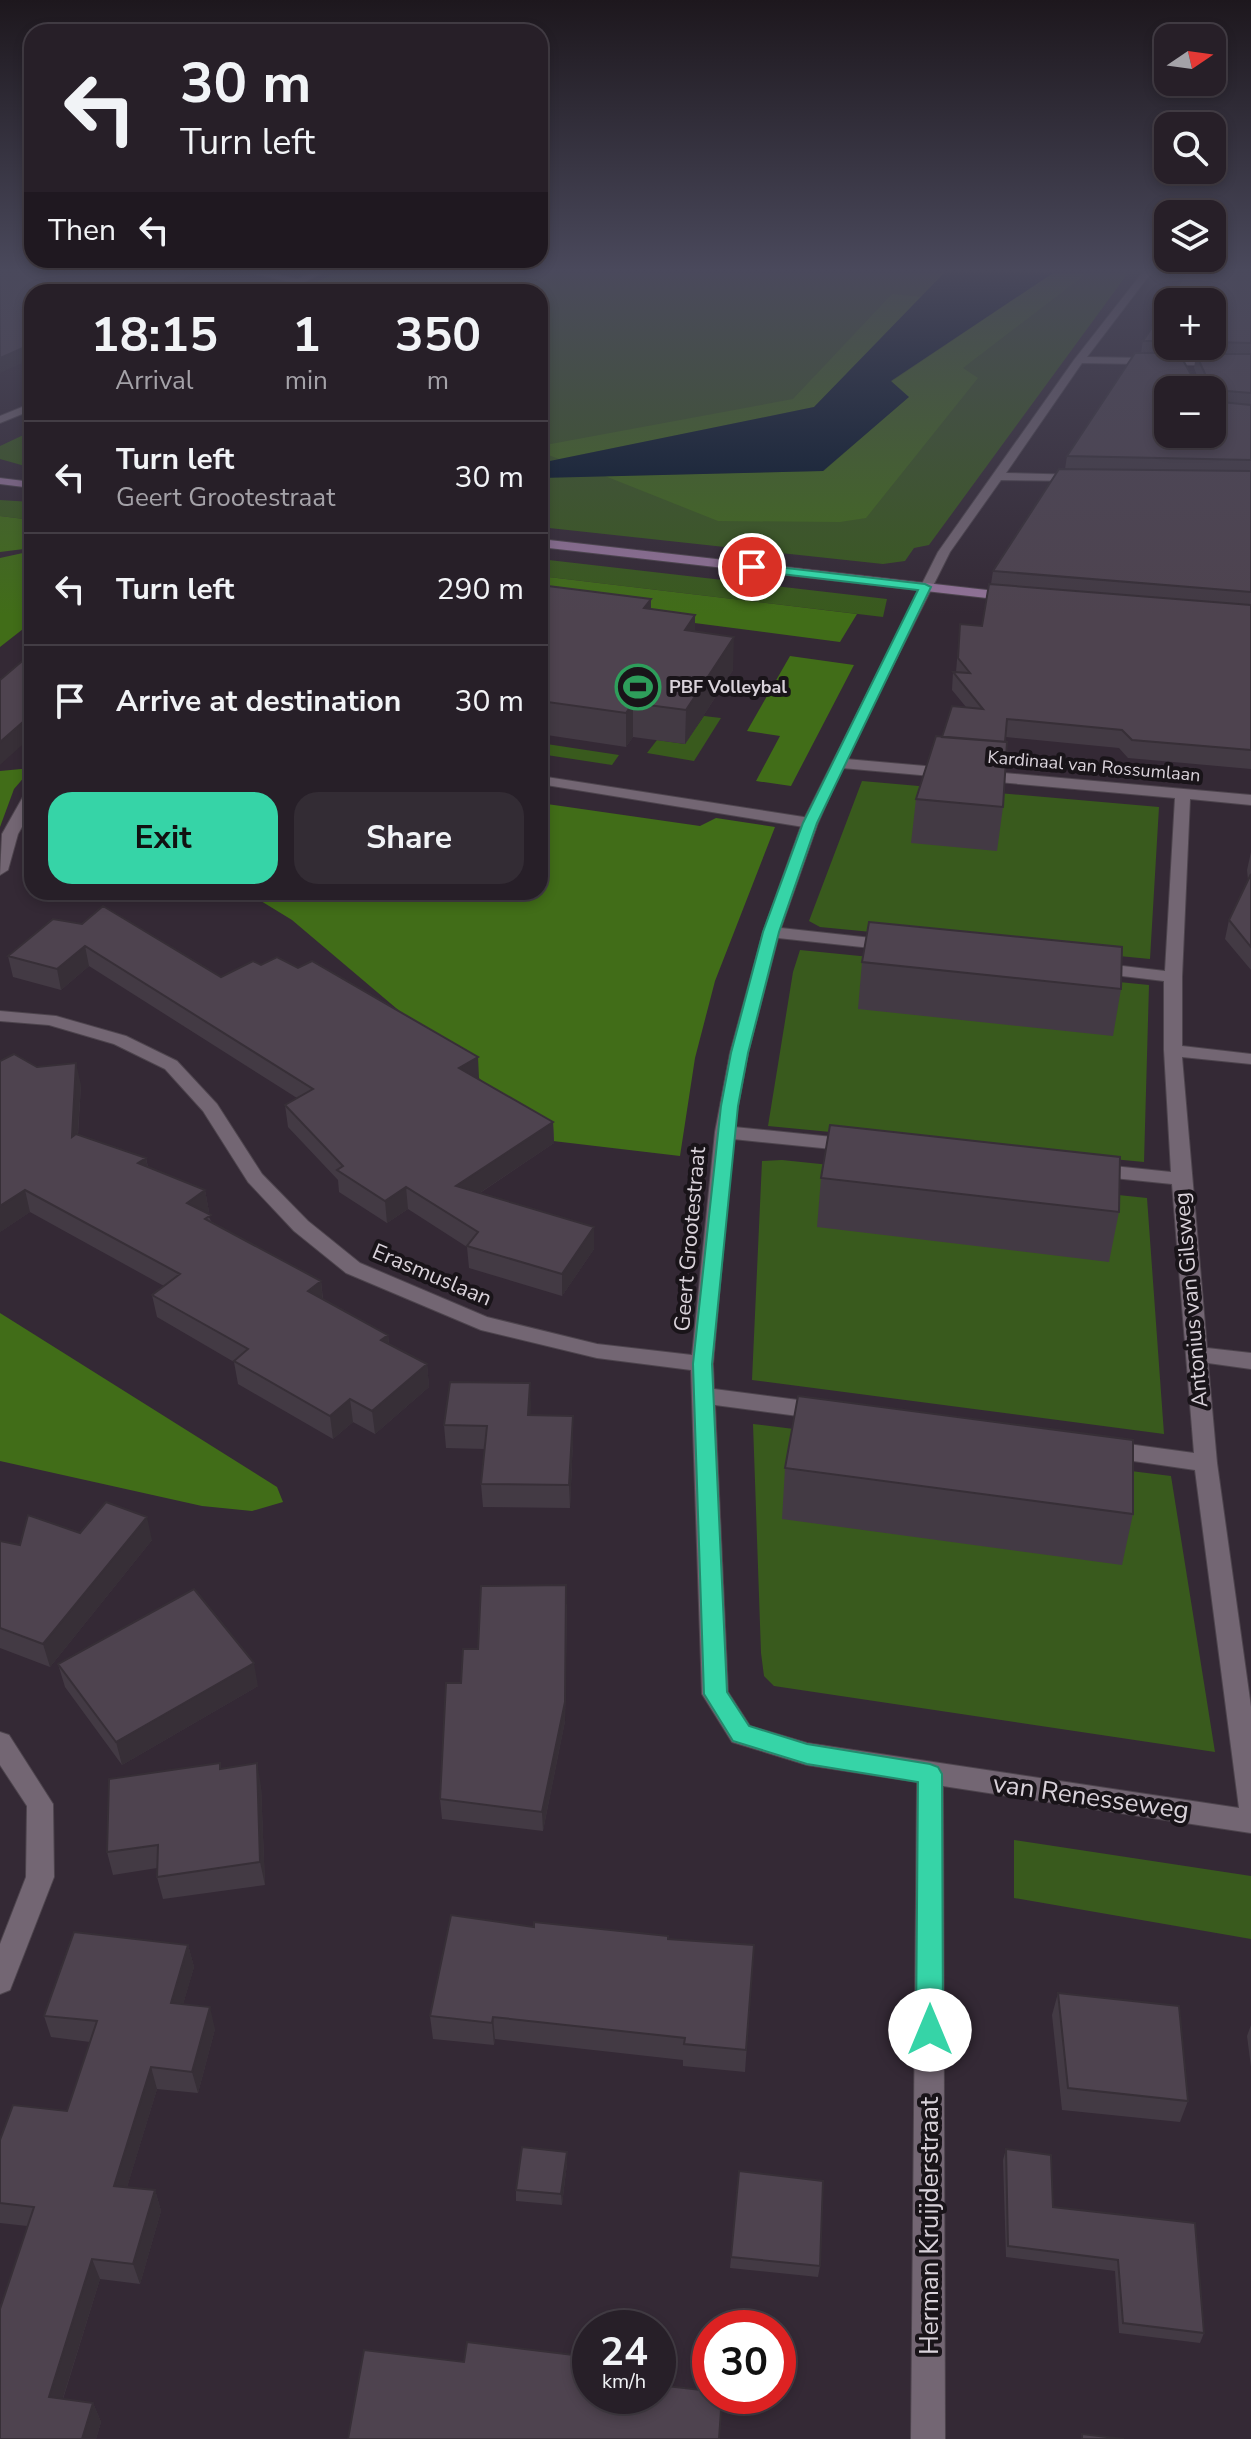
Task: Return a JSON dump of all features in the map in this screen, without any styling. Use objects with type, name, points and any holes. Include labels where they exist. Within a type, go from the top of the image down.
[{"type":"main road","points":[[0,481],[24,484]]},
{"type":"main road","points":[[548,544],[1026,598]]},
{"type":"street","name":"Geert Grootestraat","points":[[930,1774],[807,1754],[741,1734],[715,1694],[702,1364],[724,1132],[739,1053],[771,932],[810,823],[944,552],[1061,387]]},
{"type":"street","points":[[0,420],[24,410]]},
{"type":"street","points":[[997,476],[1092,479]]},
{"type":"street","name":"Kardinaal van Rossumlaan","points":[[837,763],[1251,800]]},
{"type":"street","points":[[548,781],[810,823]]},
{"type":"street","name":"Antonius van Gilsweg","points":[[1183,794],[1173,977],[1173,1050],[1181,1179],[1206,1463],[1251,1804]]},
{"type":"street","points":[[0,870],[10,834],[24,809]]},
{"type":"street","points":[[771,932],[910,947]]},
{"type":"street","points":[[1080,966],[1173,977]]},
{"type":"street","name":"Erasmuslaan","points":[[0,1016],[50,1020],[120,1040],[171,1065],[210,1108],[255,1178],[301,1226],[353,1268],[481,1323],[597,1351],[702,1364]]},
{"type":"street","points":[[1173,1050],[1251,1059]]},
{"type":"street","points":[[724,1132],[866,1147]]},
{"type":"street","points":[[1071,1168],[1181,1179]]},
{"type":"street","points":[[1195,1354],[1251,1361]]},
{"type":"street","points":[[702,1395],[844,1414]]},
{"type":"street","points":[[1080,1446],[1206,1463]]},
{"type":"street","points":[[0,1981],[40,1877],[40,1804],[3,1753]]},
{"type":"street","name":"van Renesseweg","points":[[930,1774],[1251,1821]]},
{"type":"street","name":"Herman Kruijderstraat","points":[[928,2439],[930,1774]]},
{"type":"green space","points":[[548,387],[1045,387],[929,545],[914,548],[905,561],[883,564],[548,528]]},
{"type":"green space","points":[[804,387],[834,387],[814,407],[559,459],[548,455],[548,445],[793,399]]},
{"type":"green space","points":[[896,387],[971,387],[866,518],[840,522],[718,521],[605,476],[824,471],[908,397]]},
{"type":"green space","points":[[24,435],[24,466],[0,459],[0,446]]},
{"type":"green space","points":[[0,500],[24,502],[24,519],[0,516]]},
{"type":"green space","points":[[0,516],[24,519],[24,549],[0,552]]},
{"type":"green space","points":[[24,553],[24,628],[0,647],[0,558]]},
{"type":"green space","points":[[548,560],[887,599],[883,617],[548,577]]},
{"type":"green space","points":[[548,577],[857,614],[840,642],[656,618],[548,615]]},
{"type":"green space","points":[[790,656],[854,665],[791,786],[756,781],[780,736],[747,731]]},
{"type":"green space","points":[[704,716],[721,718],[694,761],[647,753],[657,740],[685,744]]},
{"type":"green space","points":[[548,744],[619,755],[612,765],[548,755]]},
{"type":"green space","points":[[24,769],[24,777],[14,789],[0,827],[0,771]]},
{"type":"green space","points":[[862,781],[1159,807],[1150,959],[820,927],[809,921]]},
{"type":"green space","points":[[548,804],[700,826],[716,818],[775,827],[715,981],[695,1058],[680,1156],[553,1141],[292,920],[259,900],[548,900]]},
{"type":"green space","points":[[800,950],[1149,985],[1144,1162],[768,1126],[793,972]]},
{"type":"green space","points":[[782,1160],[1147,1198],[1164,1434],[752,1380],[762,1161]]},
{"type":"green space","points":[[0,1313],[277,1487],[283,1502],[252,1511],[202,1506],[0,1461]]},
{"type":"green space","points":[[753,1424],[1171,1476],[1215,1752],[774,1686],[764,1676],[761,1653]]},
{"type":"green space","points":[[1014,1840],[1251,1876],[1251,1939],[1014,1898]]},
{"type":"water","points":[[834,387],[898,387],[909,397],[823,471],[548,478],[548,461],[814,407]]},
{"type":"building","points":[[1113,387],[1154,387],[1154,448],[1226,448],[1226,402],[1251,405],[1251,460],[1067,456]]},
{"type":"building","points":[[1226,387],[1251,387],[1251,393],[1226,391]]},
{"type":"building","points":[[1059,469],[1251,471],[1251,592],[993,571]]},
{"type":"building","points":[[989,584],[1251,605],[1251,750],[1132,740],[1122,730],[1007,719],[1005,742],[942,737],[952,706],[983,709],[953,672],[970,673],[958,658],[960,624],[982,626]]},
{"type":"building","points":[[548,586],[651,599],[644,608],[695,615],[685,630],[734,637],[686,710],[633,703],[626,713],[548,702]]},
{"type":"building","points":[[24,660],[24,721],[0,742],[0,680]]},
{"type":"building","points":[[936,736],[1007,742],[1003,807],[916,799]]},
{"type":"building","points":[[1251,874],[1251,947],[1229,920]]},
{"type":"building","points":[[103,906],[221,977],[253,961],[261,965],[277,957],[298,968],[312,961],[478,1057],[459,1068],[553,1122],[456,1186],[594,1227],[562,1274],[467,1246],[478,1232],[406,1187],[385,1201],[337,1170],[343,1166],[285,1105],[313,1089],[85,946],[57,969],[8,956],[53,919],[82,924]]},
{"type":"building","points":[[869,922],[1122,947],[1121,989],[862,962]]},
{"type":"building","points":[[14,1054],[37,1067],[76,1063],[72,1137],[76,1134],[146,1158],[138,1163],[205,1190],[187,1203],[211,1215],[205,1219],[321,1281],[308,1291],[388,1335],[381,1340],[427,1364],[372,1411],[350,1399],[330,1416],[234,1361],[248,1349],[152,1295],[180,1274],[25,1190],[0,1206],[0,1061]]},
{"type":"building","points":[[830,1125],[1120,1157],[1119,1212],[821,1178]]},
{"type":"building","points":[[450,1382],[530,1383],[528,1415],[573,1416],[569,1485],[481,1484],[487,1426],[444,1425]]},
{"type":"building","points":[[798,1396],[1133,1440],[1133,1514],[785,1468]]},
{"type":"building","points":[[106,1502],[147,1517],[43,1644],[0,1628],[0,1541],[20,1545],[28,1515],[80,1533]]},
{"type":"building","points":[[566,1585],[565,1702],[542,1812],[440,1799],[446,1683],[461,1683],[463,1649],[478,1649],[481,1586]]},
{"type":"building","points":[[194,1589],[254,1663],[116,1742],[58,1664]]},
{"type":"building","points":[[220,1763],[220,1769],[257,1763],[260,1862],[157,1877],[158,1845],[107,1852],[109,1779]]},
{"type":"building","points":[[451,1915],[534,1927],[534,1922],[668,1936],[668,1939],[754,1945],[746,2050],[684,2044],[685,2038],[493,2017],[492,2023],[430,2016]]},
{"type":"building","points":[[74,1932],[188,1945],[171,2003],[210,2007],[192,2072],[151,2067],[114,2186],[155,2190],[133,2264],[92,2259],[49,2397],[93,2403],[82,2439],[0,2439],[0,2309],[34,2207],[0,2203],[0,2140],[13,2105],[67,2111],[97,2021],[44,2016]]},
{"type":"building","points":[[1058,1993],[1179,2006],[1188,2101],[1068,2088]]},
{"type":"building","points":[[522,2147],[567,2152],[561,2194],[516,2190]]},
{"type":"building","points":[[1006,2149],[1051,2155],[1053,2207],[1195,2223],[1204,2333],[1123,2323],[1118,2260],[1008,2246]]},
{"type":"building","points":[[739,2171],[823,2181],[820,2266],[731,2257]]},
{"type":"building","points":[[467,2342],[572,2355],[572,2414],[676,2414],[676,2387],[692,2389],[692,2414],[721,2414],[719,2439],[348,2439],[364,2350],[464,2362]]},
{"type":"building","points":[[1082,2434],[1124,2439],[1082,2439]]},
{"type":"place","name":"PBF Volleybal","points":[[638,687]]},
{"type":"route","points":[[752,567],[925,587],[810,823],[771,932],[739,1053],[724,1132],[702,1364],[715,1694],[741,1734],[807,1754],[930,1774],[930,2030]]}]
